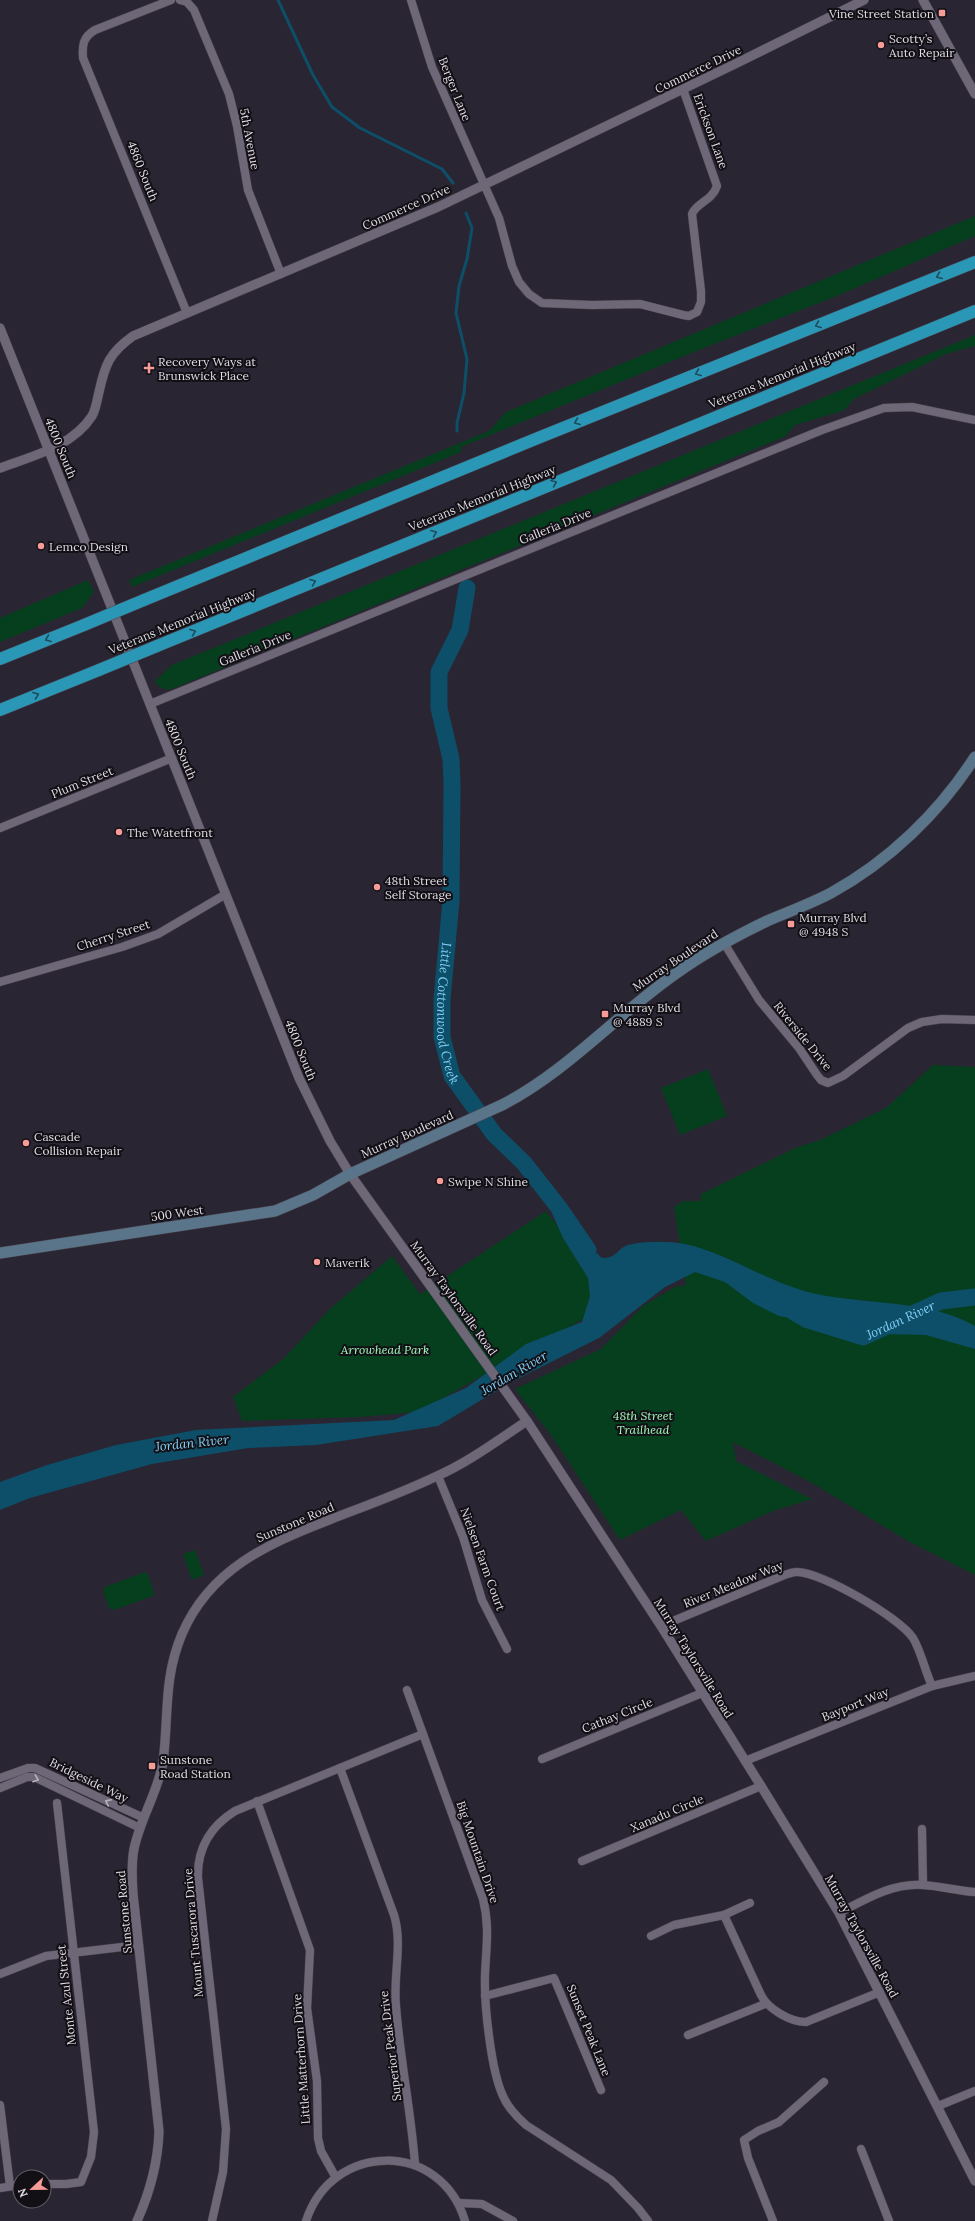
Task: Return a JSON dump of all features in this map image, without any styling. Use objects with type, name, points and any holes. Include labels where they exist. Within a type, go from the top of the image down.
[{"type":"highway","points":[[0,659],[548,434],[975,262]]},
{"type":"highway","name":"Veterans Memorial Highway","points":[[0,710],[975,311]]},
{"type":"main road","name":"Murray Boulevard","points":[[350,1174],[525,1094],[546,1079],[636,1002],[695,960],[724,943],[830,893],[868,870],[893,850],[933,812],[965,774],[975,757]]},
{"type":"main road","name":"500 West","points":[[0,1253],[275,1210],[313,1195],[350,1174]]},
{"type":"street","name":"4860 South","points":[[171,0],[95,30],[85,38],[82,46],[83,58],[187,312]]},
{"type":"street","name":"5th Avenue","points":[[180,0],[187,2],[194,10],[229,94],[248,190],[281,274]]},
{"type":"street","name":"Berger Lane","points":[[411,0],[432,67],[499,218],[512,266],[519,282],[529,294],[542,303],[592,305],[640,304],[689,316],[697,312]]},
{"type":"street","name":"Commerce Drive","points":[[0,468],[48,450],[71,438],[92,416],[106,365],[118,348],[143,331],[396,225],[484,185],[864,0]]},
{"type":"street","points":[[923,0],[975,94]]},
{"type":"street","name":"Erickson Lane","points":[[683,89],[717,186],[711,198],[693,210],[692,214],[701,291],[701,302],[697,312]]},
{"type":"street","name":"4800 South","points":[[0,328],[305,1090],[330,1142],[350,1174]]},
{"type":"street","name":"Galleria Drive","points":[[150,704],[822,430],[884,408],[912,408],[975,420]]},
{"type":"street","name":"Plum Street","points":[[0,828],[172,758]]},
{"type":"street","name":"Cherry Street","points":[[0,982],[122,947],[158,934],[226,894]]},
{"type":"street","name":"Riverside Drive","points":[[724,943],[759,1000],[799,1048],[821,1080],[828,1083],[843,1076],[908,1028],[922,1022],[942,1019],[975,1020]]},
{"type":"street","name":"Murray Taylorsville Road","points":[[350,1174],[508,1392],[661,1626],[761,1786],[839,1913],[975,2181]]},
{"type":"street","name":"Sunstone Road","points":[[137,2221],[151,2187],[159,2147],[159,2131],[138,1945],[132,1876],[133,1850],[155,1790],[162,1765],[168,1680],[177,1648],[190,1619],[218,1581],[262,1548],[438,1476],[527,1421]]},
{"type":"street","name":"Nielsen Farm Court","points":[[438,1476],[463,1537],[482,1600],[507,1649]]},
{"type":"street","name":"River Meadow Way","points":[[661,1626],[782,1576],[798,1572],[809,1574],[852,1594],[882,1611],[907,1631],[913,1638],[932,1686]]},
{"type":"street","name":"Bayport Way","points":[[745,1762],[932,1686],[975,1676]]},
{"type":"street","name":"Big Mountain Drive","points":[[407,1690],[483,1899],[488,1927],[485,1996],[497,2082],[510,2108],[536,2133],[611,2180],[638,2208],[648,2221]]},
{"type":"street","name":"Cathay Circle","points":[[542,1759],[702,1693]]},
{"type":"street","name":"Mount Tuscarora Drive","points":[[212,2221],[223,2172],[226,2129],[198,1868],[205,1841],[219,1823],[235,1810],[423,1734]]},
{"type":"street","name":"Bridgeside Way","points":[[0,1778],[28,1768],[35,1768],[144,1818]]},
{"type":"street","name":"Superior Peak Drive","points":[[340,1768],[398,1928],[396,2007],[413,2135],[415,2164]]},
{"type":"street","name":"Bridgeside Way","points":[[0,1788],[27,1777],[34,1777],[140,1828]]},
{"type":"street","name":"Xanadu Circle","points":[[582,1861],[761,1786]]},
{"type":"street","name":"Little Matterhorn Drive","points":[[257,1801],[310,1950],[307,2008],[317,2081],[318,2138],[321,2151],[335,2176]]},
{"type":"street","name":"Monte Azul Street","points":[[52,2184],[81,2182],[91,2157],[94,2119],[57,1803]]},
{"type":"street","points":[[922,1829],[923,1885]]},
{"type":"street","points":[[839,1913],[886,1890],[904,1886],[923,1885],[975,1892]]},
{"type":"street","points":[[651,1936],[674,1925],[724,1915],[750,1903]]},
{"type":"street","points":[[724,1915],[765,2004],[795,2020],[806,2022],[880,1992]]},
{"type":"street","points":[[0,1974],[46,1956],[138,1945]]},
{"type":"street","name":"Sunset Peak Lane","points":[[485,1996],[554,1978],[601,2090]]},
{"type":"street","points":[[688,2035],[765,2004]]},
{"type":"street","points":[[773,2221],[748,2158],[744,2140],[758,2131],[780,2122],[824,2082]]},
{"type":"street","points":[[938,2106],[975,2090]]},
{"type":"street","points":[[0,2105],[10,2186],[0,2188]]},
{"type":"street","points":[[861,2149],[889,2221]]},
{"type":"street","points":[[306,2221],[310,2208],[335,2176],[358,2165],[386,2161],[415,2164],[427,2170],[440,2180],[459,2203],[466,2221]]},
{"type":"street","points":[[459,2203],[482,2204],[513,2221]]},
{"type":"green space","points":[[975,216],[975,236],[837,296],[694,352],[461,447],[461,452],[132,587],[129,580],[489,431],[506,412]]},
{"type":"green space","points":[[975,335],[975,346],[946,354],[854,399],[845,410],[795,425],[786,436],[172,689],[162,688],[155,681],[172,665]]},
{"type":"green space","points":[[88,580],[94,592],[82,608],[0,642],[0,618]]},
{"type":"green space","name":"48th Street Trailhead","points":[[933,1065],[975,1067],[975,1575],[908,1541],[812,1483],[733,1442],[736,1461],[812,1499],[773,1511],[706,1541],[681,1510],[620,1540],[551,1435],[515,1389],[601,1349],[643,1306],[675,1287],[686,1285],[674,1207],[683,1201],[701,1201],[701,1194],[795,1148],[820,1140],[886,1108]]},
{"type":"green space","points":[[708,1069],[727,1116],[680,1135],[661,1088]]},
{"type":"green space","name":"Arrowhead Park","points":[[546,1211],[585,1263],[592,1289],[583,1319],[418,1412],[361,1417],[242,1421],[233,1397],[283,1359],[331,1308],[392,1256],[420,1294]]},
{"type":"green space","points":[[195,1550],[204,1575],[192,1580],[183,1554]]},
{"type":"green space","points":[[145,1572],[148,1575],[154,1592],[153,1596],[114,1610],[109,1608],[103,1592],[105,1587]]},
{"type":"water","points":[[551,1211],[602,1258],[611,1257],[628,1245],[656,1242],[685,1244],[715,1253],[772,1279],[801,1290],[844,1299],[911,1306],[933,1310],[955,1317],[975,1326],[975,1349],[926,1335],[883,1334],[779,1316],[753,1303],[725,1282],[695,1272],[665,1287],[599,1338],[513,1381],[438,1426],[316,1445],[248,1448],[152,1464],[30,1498],[0,1510],[0,1482],[47,1465],[116,1445],[196,1430],[394,1420],[466,1388],[526,1344],[582,1322],[590,1296],[588,1278],[563,1238]]},
{"type":"waterway","name":"Little Cottonwood Creek","points":[[278,0],[313,75],[332,107],[360,128],[442,169],[453,183]]},
{"type":"waterway","name":"Little Cottonwood Creek","points":[[457,431],[457,423],[464,393],[467,359],[456,313],[459,286],[467,259],[472,228],[466,213]]},
{"type":"waterway","name":"Little Cottonwood Creek","points":[[467,588],[460,630],[439,672],[439,708],[451,759],[452,783],[451,901],[442,999],[442,1037],[452,1076],[494,1134],[524,1163],[560,1209],[588,1250]]},
{"type":"waterway","name":"Jordan River","points":[[794,1312],[808,1320],[863,1337],[941,1301],[975,1297]]},
{"type":"place","name":"Vine Street Station","points":[[942,13]]},
{"type":"place","name":"Scotty’s Auto Repair","points":[[881,45]]},
{"type":"place","name":"Recovery Ways at Brunswick Place","points":[[149,368]]},
{"type":"place","name":"Lemco Design","points":[[41,546]]},
{"type":"place","name":"The Watetfront","points":[[119,832]]},
{"type":"place","name":"48th Street Self Storage","points":[[377,887]]},
{"type":"place","name":"Murray Blvd @ 4948 S","points":[[791,924]]},
{"type":"place","name":"Murray Blvd @ 4889 S","points":[[605,1014]]},
{"type":"place","name":"Cascade Collision Repair","points":[[26,1143]]},
{"type":"place","name":"Swipe N Shine","points":[[440,1181]]},
{"type":"place","name":"Maverik","points":[[317,1262]]},
{"type":"place","name":"Sunstone Road Station","points":[[152,1766]]}]
